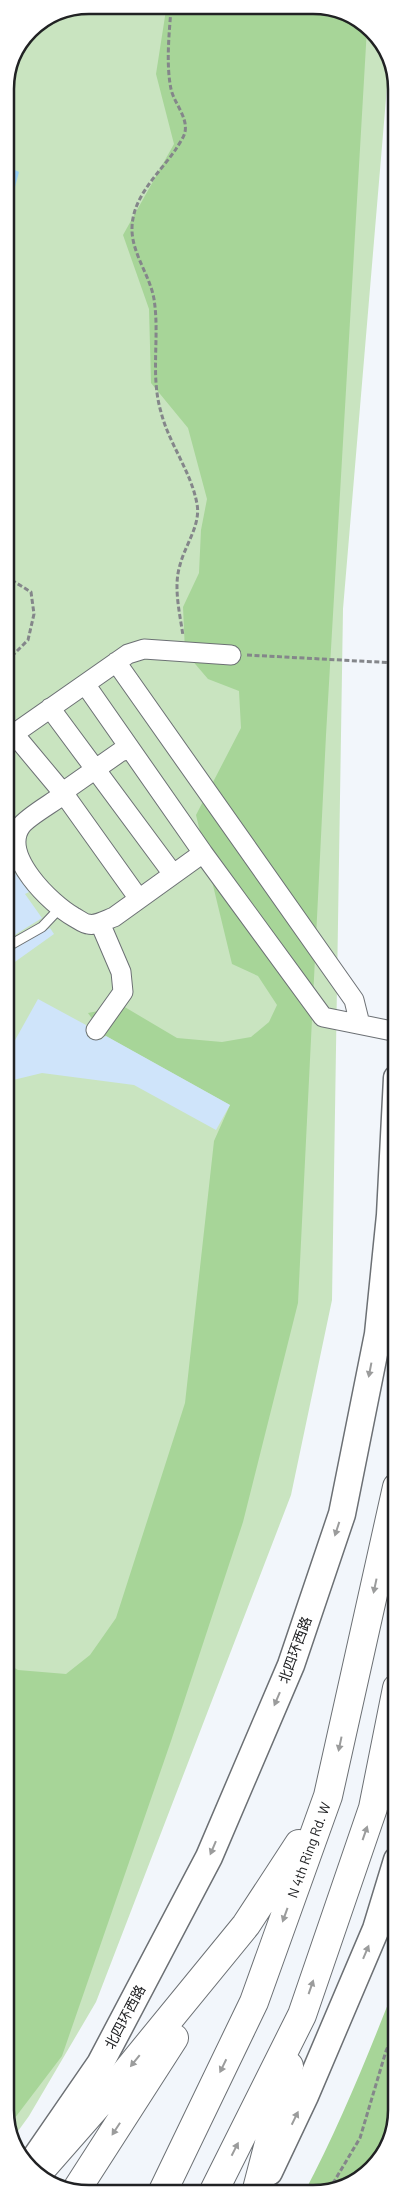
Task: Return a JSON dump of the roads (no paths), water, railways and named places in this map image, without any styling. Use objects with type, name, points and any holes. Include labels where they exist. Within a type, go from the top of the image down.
[{"type":"highway","name":"N 4th Ring Rd. W","points":[[166,2185],[254,2002],[328,1796],[388,1527]]},
{"type":"highway","points":[[260,2185],[302,2016],[373,1808],[388,1733]]},
{"type":"highway","points":[[80,2184],[266,1897],[328,1796]]},
{"type":"highway","points":[[42,2169],[118,2083],[246,1926]]},
{"type":"highway","points":[[217,2185],[302,2016]]},
{"type":"street","points":[[14,734],[128,654],[144,650],[231,654]]},
{"type":"street","points":[[116,662],[354,1000],[360,1024]]},
{"type":"street","points":[[85,684],[202,853],[324,1017],[388,1030]]},
{"type":"street","points":[[50,708],[172,874]]},
{"type":"street","points":[[14,741],[64,794],[139,899]]},
{"type":"street","points":[[129,748],[120,752],[70,787],[64,794],[21,825],[15,847],[18,858],[46,896],[59,909],[88,924],[100,923],[114,917],[202,853]]},
{"type":"street","points":[[96,1030],[123,992],[121,972],[100,923]]},
{"type":"street","name":"北四环西路","points":[[34,2161],[100,2064],[209,1857],[291,1665],[342,1514],[387,1334],[388,1294]]},
{"type":"street","points":[[262,2185],[306,2096],[372,1938],[388,1888]]},
{"type":"lane","points":[[14,943],[42,927],[59,909]]},
{"type":"water","points":[[14,170],[19,172],[14,191]]}]
